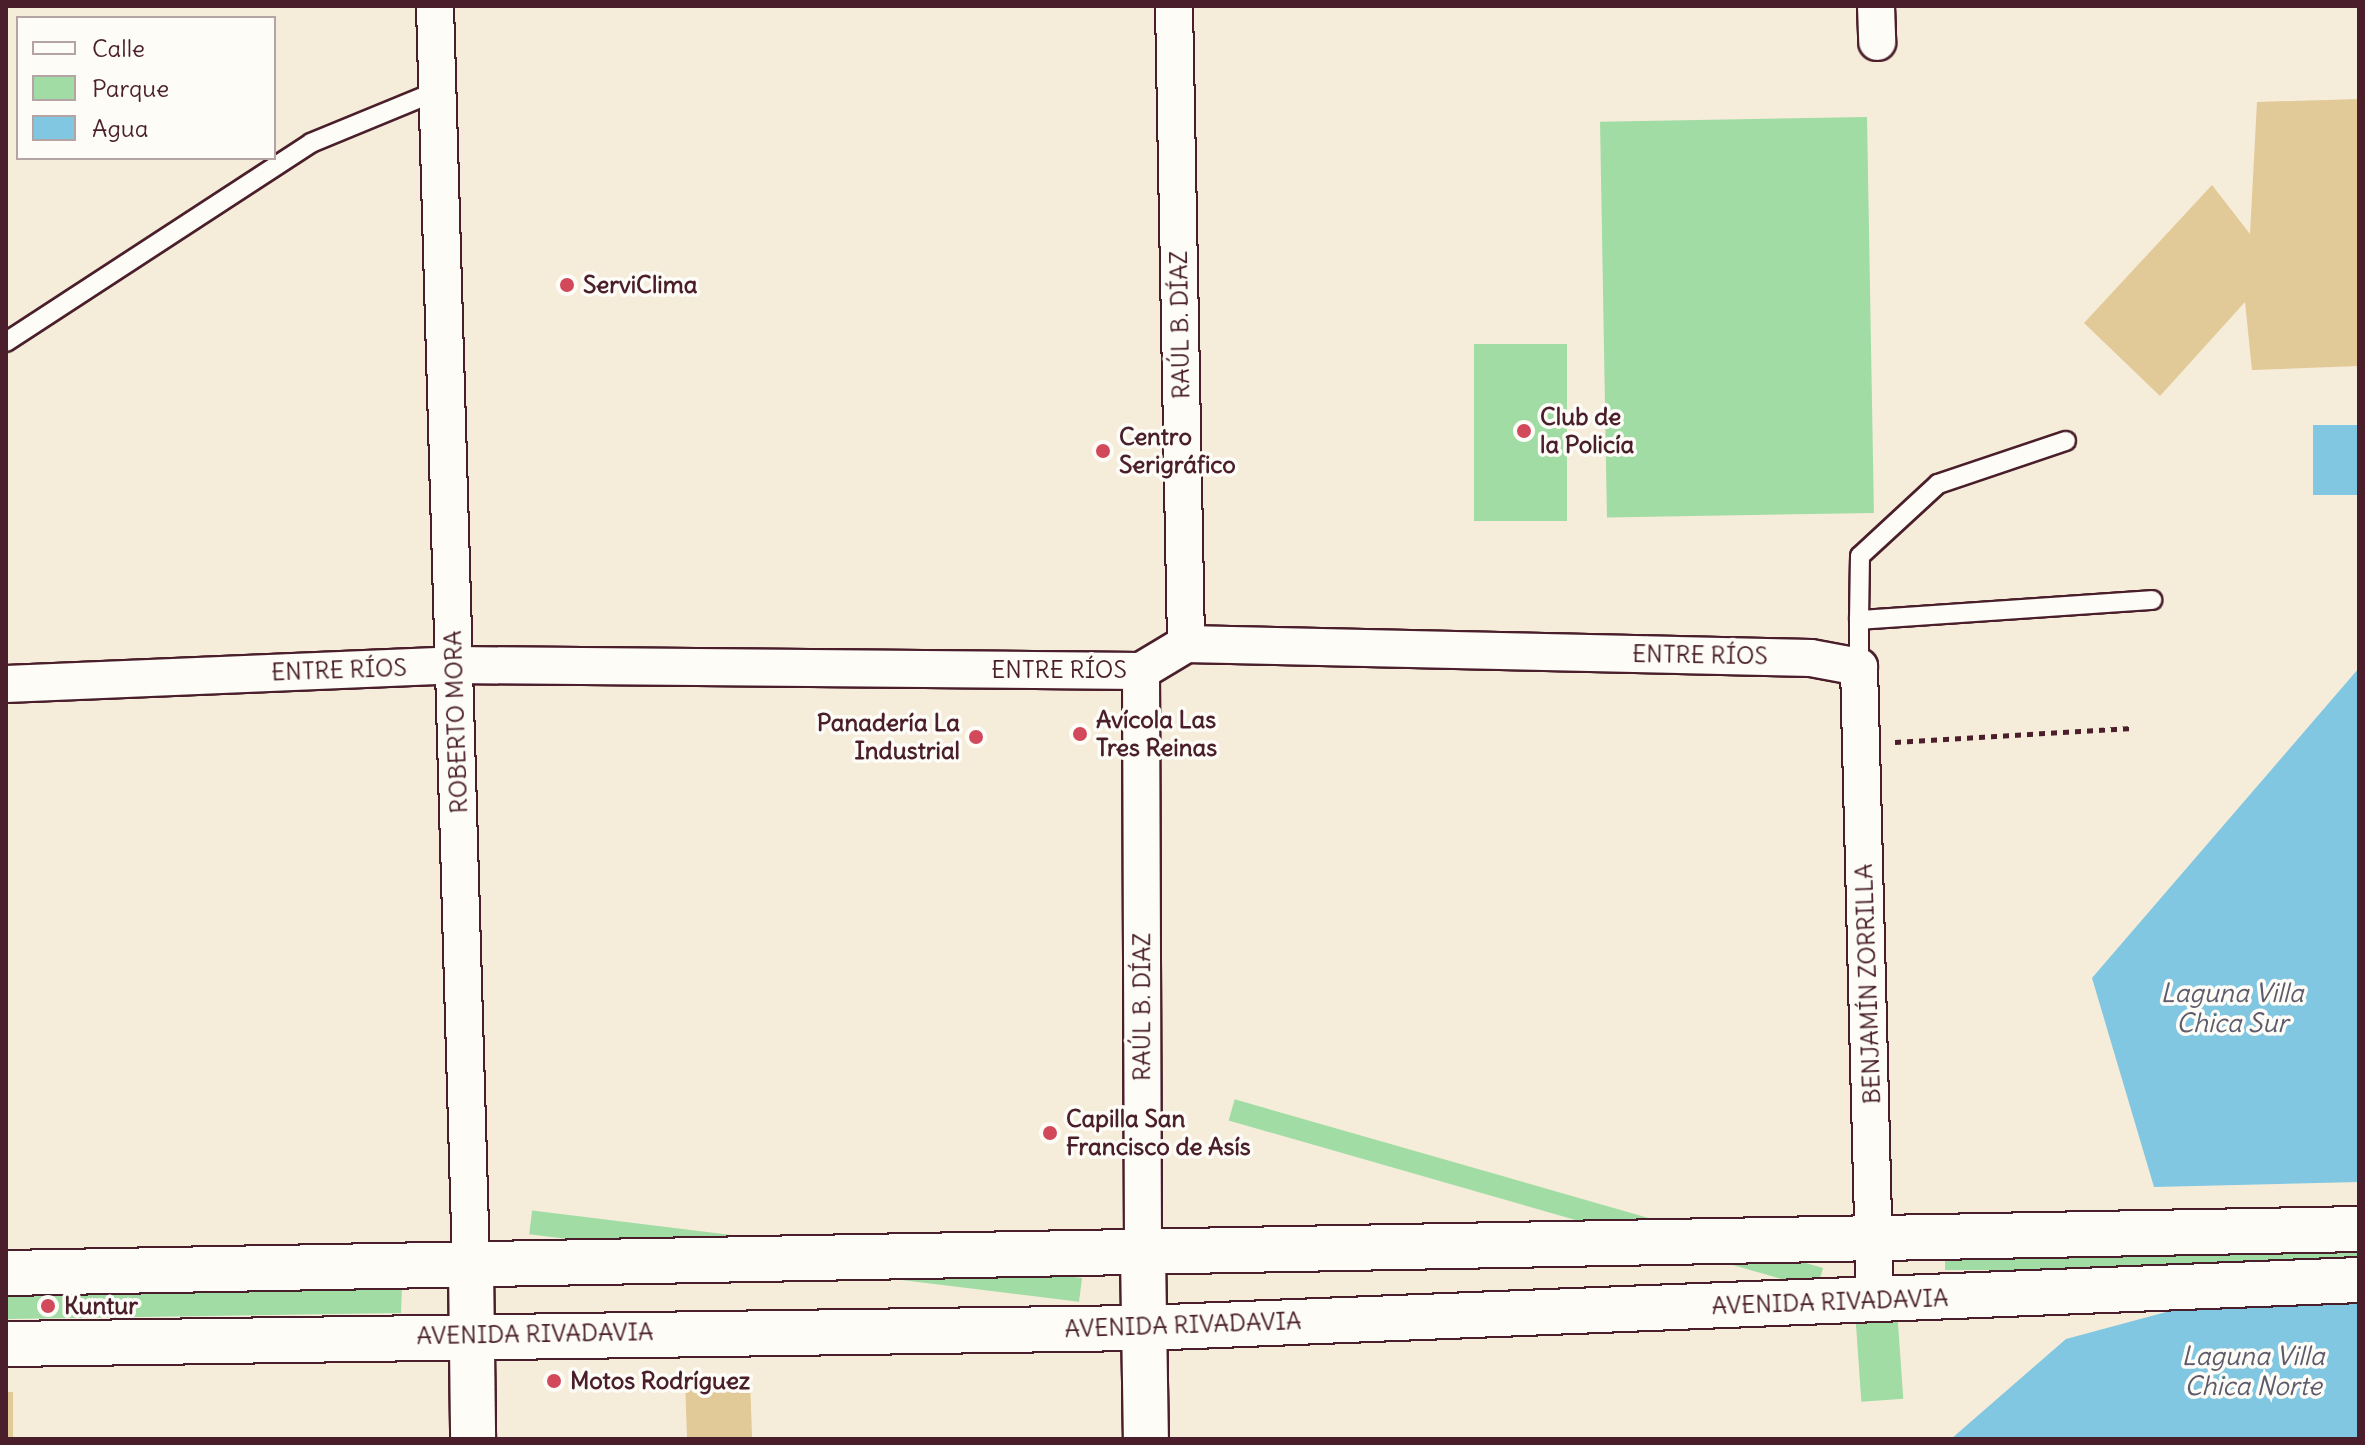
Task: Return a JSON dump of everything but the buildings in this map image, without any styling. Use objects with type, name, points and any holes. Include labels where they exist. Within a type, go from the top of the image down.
[{"type":"street","name":"ROBERTO MORA","points":[[435,6],[471,1265],[473,1439]]},
{"type":"street","name":"RAÚL B. DÍAZ","points":[[1174,6],[1186,644]]},
{"type":"street","points":[[1876,6],[1877,42]]},
{"type":"street","name":"ENTRE RÍOS","points":[[6,684],[455,665],[1141,671],[1186,644],[1811,658],[1859,667]]},
{"type":"street","name":"BENJAMÍN ZORRILLA","points":[[1859,667],[1876,1239],[1875,1300]]},
{"type":"street","name":"RAÚL B. DÍAZ","points":[[1141,671],[1146,1439]]},
{"type":"street","points":[[6,1273],[2359,1229]]},
{"type":"street","name":"AVENIDA RIVADAVIA","points":[[6,1344],[471,1334],[1143,1328],[2359,1280]]},
{"type":"lane","points":[[6,342],[311,143],[437,91]]},
{"type":"lane","points":[[1859,667],[1860,556],[1938,484],[2066,441]]},
{"type":"lane","points":[[1859,620],[2152,600]]},
{"type":"path","points":[[1862,744],[2133,728]]},
{"type":"green space","points":[[1867,117],[1874,513],[1607,518],[1600,122]]},
{"type":"green space","points":[[1474,344],[1567,344],[1567,521],[1474,521]]},
{"type":"green space","points":[[1235,1099],[1823,1268],[1817,1289],[1229,1120]]},
{"type":"green space","points":[[532,1210],[1082,1278],[1079,1302],[529,1234]]},
{"type":"green space","points":[[1945,1243],[2359,1243],[2359,1270],[1945,1270]]},
{"type":"green space","points":[[402,1287],[401,1313],[6,1319],[6,1297]]},
{"type":"green space","points":[[1897,1309],[1903,1399],[1861,1402],[1855,1312]]},
{"type":"water","points":[[2313,425],[2359,425],[2359,495],[2313,495]]},
{"type":"water","name":"Laguna Villa Chica Sur","points":[[2359,668],[2359,1182],[2154,1187],[2092,978]]},
{"type":"water","name":"Laguna Villa Chica Norte","points":[[2207,1301],[2359,1303],[2359,1439],[1951,1439],[2066,1339]]},
{"type":"place","name":"ServiClima","points":[[567,285]]},
{"type":"place","name":"Club de la Policía","points":[[1524,431]]},
{"type":"place","name":"Centro Serigráfico","points":[[1103,451]]},
{"type":"place","name":"Avícola Las Tres Reinas","points":[[1080,734]]},
{"type":"place","name":"Panadería La Industrial","points":[[976,737]]},
{"type":"place","name":"Capilla San Francisco de Asís","points":[[1050,1133]]},
{"type":"place","name":"Kuntur","points":[[48,1306]]},
{"type":"place","name":"Motos Rodríguez","points":[[554,1381]]}]
